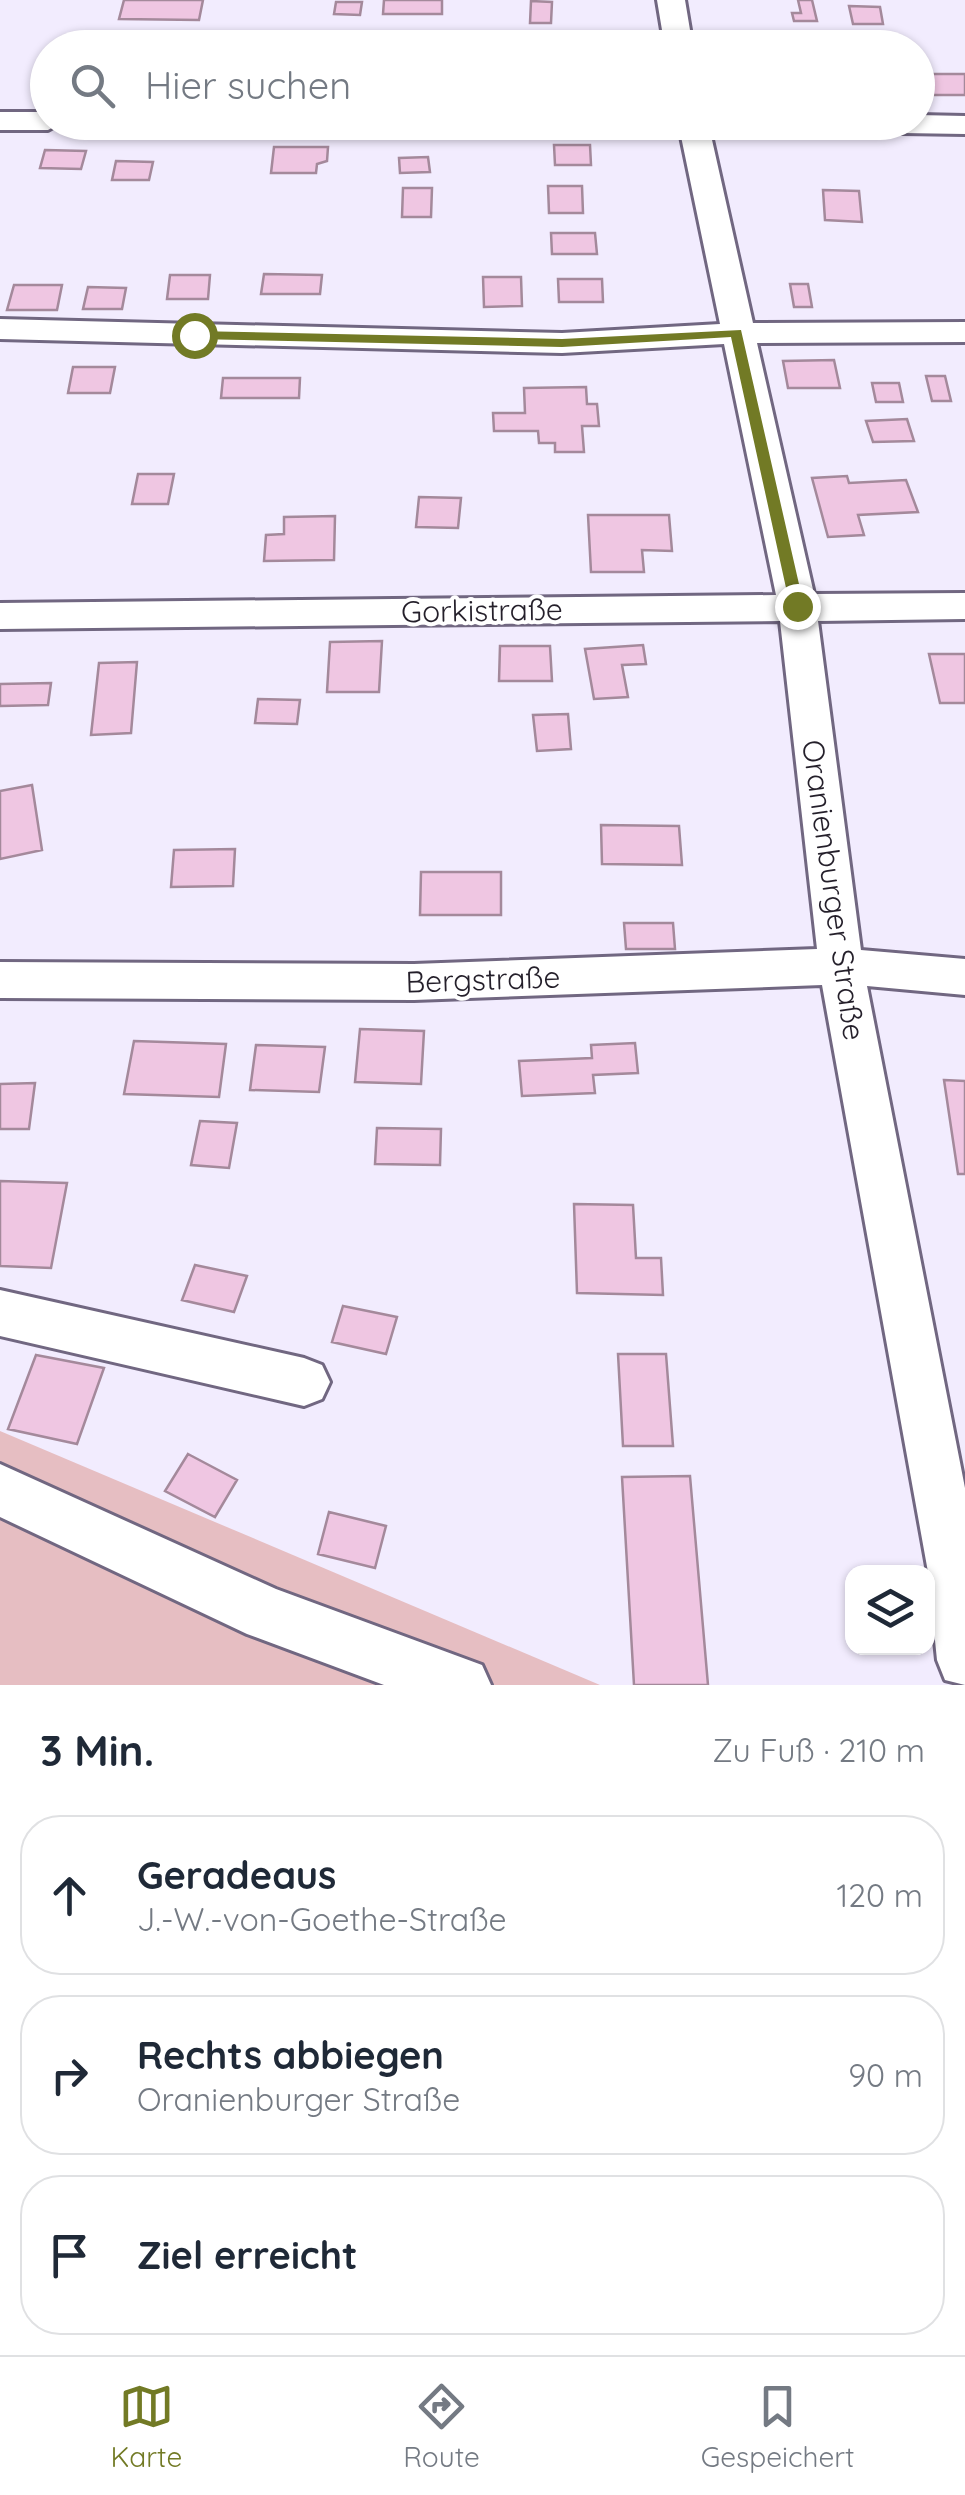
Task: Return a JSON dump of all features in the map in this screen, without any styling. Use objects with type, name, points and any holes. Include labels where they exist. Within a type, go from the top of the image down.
[{"type":"street","points":[[671,0],[677,30]]},
{"type":"street","points":[[0,121],[30,121]]},
{"type":"street","points":[[935,124],[965,124]]},
{"type":"street","name":"Oranienburger Straße","points":[[697,140],[797,606],[841,966],[960,1574],[965,1660]]},
{"type":"street","points":[[0,329],[562,343],[736,333],[965,332]]},
{"type":"street","name":"Gorkistraße","points":[[0,616],[965,606]]},
{"type":"street","name":"Bergstraße","points":[[0,980],[414,982],[841,966],[965,978]]},
{"type":"street","points":[[0,1313],[304,1382]]},
{"type":"street","points":[[0,1490],[266,1614],[462,1685]]},
{"type":"shaded area","points":[[0,1431],[600,1685],[0,1685]]},
{"type":"building","points":[[124,0],[203,0],[199,20],[119,19]]},
{"type":"building","points":[[384,0],[442,0],[442,14],[383,14]]},
{"type":"building","points":[[798,0],[812,0],[817,21],[794,21],[792,13],[801,13]]},
{"type":"building","points":[[531,1],[552,2],[551,23],[530,23]]},
{"type":"building","points":[[336,2],[362,2],[360,15],[334,14]]},
{"type":"building","points":[[849,6],[880,7],[883,24],[853,24]]},
{"type":"building","points":[[935,74],[965,74],[965,95],[935,95]]},
{"type":"building","points":[[554,145],[590,145],[591,165],[555,165]]},
{"type":"building","points":[[274,147],[328,147],[327,161],[317,164],[316,173],[271,173]]},
{"type":"building","points":[[45,150],[86,151],[81,169],[40,168]]},
{"type":"building","points":[[428,157],[430,172],[400,173],[399,158]]},
{"type":"building","points":[[116,161],[153,162],[149,180],[112,180]]},
{"type":"building","points":[[548,186],[582,186],[583,213],[549,213]]},
{"type":"building","points":[[403,188],[432,188],[431,217],[402,217]]},
{"type":"building","points":[[823,190],[859,191],[862,222],[825,220]]},
{"type":"building","points":[[551,233],[595,233],[597,254],[552,254]]},
{"type":"building","points":[[264,274],[322,275],[320,294],[261,294]]},
{"type":"building","points":[[170,275],[210,275],[208,299],[167,299]]},
{"type":"building","points":[[483,277],[521,277],[522,306],[484,307]]},
{"type":"building","points":[[558,279],[602,279],[603,302],[559,302]]},
{"type":"building","points":[[790,284],[808,284],[812,307],[794,307]]},
{"type":"building","points":[[14,285],[62,285],[57,310],[7,310]]},
{"type":"building","points":[[88,287],[126,288],[122,309],[83,309]]},
{"type":"building","points":[[834,360],[840,388],[788,388],[783,361]]},
{"type":"building","points":[[73,367],[115,367],[110,393],[68,393]]},
{"type":"building","points":[[926,376],[945,376],[951,401],[932,401]]},
{"type":"building","points":[[223,378],[300,378],[299,398],[221,398]]},
{"type":"building","points":[[872,383],[899,383],[903,402],[876,402]]},
{"type":"building","points":[[586,387],[587,404],[597,404],[599,426],[582,426],[584,452],[555,452],[555,443],[539,443],[538,431],[494,431],[493,413],[525,413],[524,388]]},
{"type":"building","points":[[907,419],[914,441],[873,442],[866,421]]},
{"type":"building","points":[[138,474],[174,474],[168,504],[132,504]]},
{"type":"building","points":[[847,476],[849,483],[906,480],[918,512],[858,515],[864,535],[828,537],[812,478]]},
{"type":"building","points":[[419,497],[461,498],[458,528],[416,527]]},
{"type":"building","points":[[588,515],[669,515],[672,551],[642,550],[644,572],[591,572]]},
{"type":"building","points":[[335,516],[334,560],[264,561],[266,535],[284,534],[284,517]]},
{"type":"building","points":[[382,641],[379,692],[327,692],[330,642]]},
{"type":"building","points":[[643,645],[646,664],[622,665],[628,697],[594,699],[585,649]]},
{"type":"building","points":[[500,646],[550,646],[552,681],[499,681]]},
{"type":"building","points":[[929,654],[965,654],[965,703],[940,703]]},
{"type":"building","points":[[137,662],[131,733],[91,735],[99,663]]},
{"type":"building","points":[[51,683],[48,705],[0,706],[0,684]]},
{"type":"building","points":[[258,699],[300,700],[297,724],[255,723]]},
{"type":"building","points":[[568,714],[571,749],[537,751],[533,715]]},
{"type":"building","points":[[32,785],[42,850],[0,859],[0,791]]},
{"type":"building","points":[[601,825],[679,826],[682,865],[602,864]]},
{"type":"building","points":[[235,849],[233,886],[171,887],[174,850]]},
{"type":"building","points":[[421,872],[501,872],[501,915],[420,915]]},
{"type":"building","points":[[624,923],[673,923],[675,949],[626,949]]},
{"type":"building","points":[[360,1029],[424,1031],[421,1084],[355,1082]]},
{"type":"building","points":[[134,1041],[226,1044],[219,1097],[124,1094]]},
{"type":"building","points":[[635,1043],[638,1073],[593,1075],[595,1093],[522,1096],[519,1061],[592,1058],[591,1045]]},
{"type":"building","points":[[256,1045],[325,1047],[319,1092],[250,1090]]},
{"type":"building","points":[[944,1080],[965,1081],[965,1174],[958,1174]]},
{"type":"building","points":[[35,1083],[29,1129],[0,1129],[0,1084]]},
{"type":"building","points":[[200,1121],[237,1123],[229,1168],[191,1165]]},
{"type":"building","points":[[377,1128],[441,1129],[440,1165],[375,1164]]},
{"type":"building","points":[[0,1181],[67,1183],[51,1268],[0,1266]]},
{"type":"building","points":[[574,1204],[633,1205],[636,1258],[661,1258],[663,1295],[577,1293]]},
{"type":"building","points":[[195,1265],[247,1276],[234,1312],[182,1300]]},
{"type":"building","points":[[343,1306],[397,1317],[386,1354],[332,1342]]},
{"type":"building","points":[[618,1354],[666,1354],[673,1446],[623,1446]]},
{"type":"building","points":[[36,1355],[104,1368],[77,1444],[8,1429]]},
{"type":"building","points":[[188,1454],[237,1480],[215,1517],[165,1491]]},
{"type":"building","points":[[690,1476],[708,1685],[634,1685],[622,1477]]},
{"type":"building","points":[[329,1512],[386,1526],[375,1568],[318,1554]]},
{"type":"route","points":[[194,335],[562,343],[736,333],[797,606]]}]
